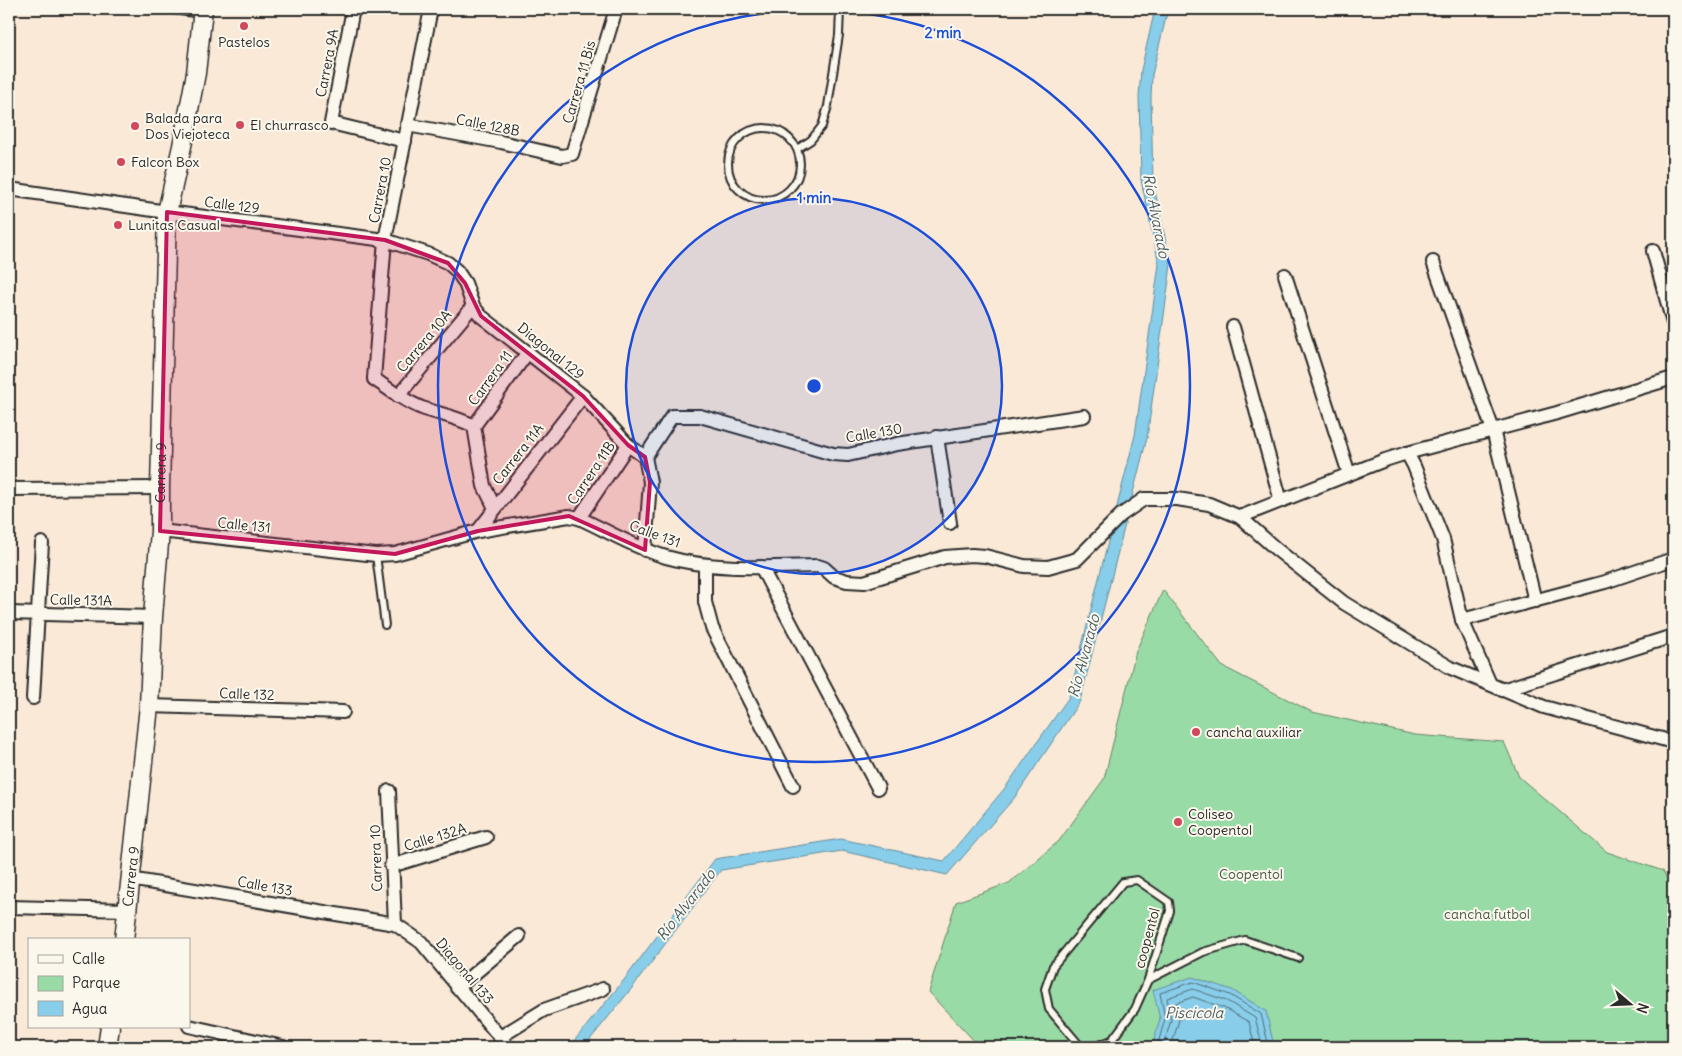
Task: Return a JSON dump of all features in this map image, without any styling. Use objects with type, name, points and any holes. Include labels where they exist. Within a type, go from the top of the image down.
[{"type":"street","name":"Carrera 9A","points":[[353,9],[331,123],[405,141]]},
{"type":"street","name":"Carrera 10","points":[[398,396],[374,379],[385,240],[431,9]]},
{"type":"street","name":"Carrera 11 Bis","points":[[562,156],[572,154],[574,150],[616,9]]},
{"type":"street","name":"Carrera 9","points":[[124,938],[149,706],[153,617],[160,531],[168,212],[196,74],[203,12]]},
{"type":"street","name":"Calle 128B","points":[[407,125],[501,142],[562,156]]},
{"type":"street","name":"Calle 129","points":[[9,188],[168,212],[385,240],[428,254],[448,263]]},
{"type":"street","points":[[1653,251],[1673,323]]},
{"type":"street","points":[[1433,262],[1493,430],[1535,601]]},
{"type":"street","name":"Diagonal 129","points":[[448,263],[457,271],[465,283],[473,306],[481,316],[583,396],[628,445],[646,457]]},
{"type":"street","points":[[1285,275],[1349,474]]},
{"type":"street","name":"Carrera 10A","points":[[398,396],[473,306]]},
{"type":"street","points":[[1234,327],[1281,501]]},
{"type":"street","name":"Carrera 11","points":[[495,508],[484,486],[474,426],[528,352]]},
{"type":"street","points":[[1240,517],[1407,453],[1557,413],[1673,378]]},
{"type":"street","points":[[398,396],[420,407],[474,426]]},
{"type":"street","name":"Carrera 11A","points":[[478,531],[583,396]]},
{"type":"street","name":"Calle 130","points":[[646,457],[672,416],[700,416],[817,450],[848,455],[897,444],[1084,416]]},
{"type":"street","points":[[938,438],[950,523]]},
{"type":"street","name":"Carrera 11B","points":[[579,518],[628,445]]},
{"type":"street","points":[[1407,453],[1443,539],[1462,620],[1490,684]]},
{"type":"street","points":[[645,550],[650,482],[646,457]]},
{"type":"street","points":[[9,489],[160,488]]},
{"type":"street","name":"Calle 131","points":[[160,531],[376,554],[395,554],[478,531],[569,516],[579,518],[645,550],[667,557],[705,565],[761,567],[818,566],[824,568],[834,577],[847,581],[864,582],[945,557],[985,556],[1024,566],[1048,567],[1077,559],[1121,515],[1144,499],[1177,499],[1209,504],[1240,517],[1276,549],[1344,603],[1452,668],[1544,707],[1673,742]]},
{"type":"street","points":[[33,698],[42,542]]},
{"type":"street","points":[[1462,620],[1605,582],[1673,559]]},
{"type":"street","points":[[705,565],[705,602],[712,628],[792,786]]},
{"type":"street","points":[[761,567],[878,788]]},
{"type":"street","name":"Calle 131A","points":[[9,613],[153,617]]},
{"type":"street","points":[[1502,690],[1673,636]]},
{"type":"street","name":"Calle 132","points":[[149,706],[343,712]]},
{"type":"street","name":"Carrera 10","points":[[389,791],[394,924]]},
{"type":"street","name":"Calle 132A","points":[[392,866],[486,837]]},
{"type":"street","name":"Calle 133","points":[[130,879],[394,924]]},
{"type":"street","points":[[9,907],[128,910]]},
{"type":"street","name":"Diagonal 133","points":[[394,924],[421,942],[503,1044]]},
{"type":"street","points":[[458,988],[519,936]]},
{"type":"street","points":[[503,1044],[544,1010],[602,989]]},
{"type":"street","points":[[190,1026],[283,1047]]},
{"type":"street","points":[[107,1047],[110,1028]]},
{"type":"lane","points":[[166,9],[203,12]]},
{"type":"lane","points":[[797,149],[812,140],[822,126],[828,106],[839,35],[840,9]]},
{"type":"lane","points":[[759,128],[778,130],[793,141],[797,149],[800,158],[797,177],[793,186],[778,197],[769,200],[750,198],[735,186],[730,178],[728,169],[730,150],[735,142],[750,130],[759,128]]},
{"type":"lane","points":[[376,554],[385,625]]},
{"type":"lane","name":"coopentol","points":[[1081,1047],[1049,1009],[1045,989],[1052,966],[1123,882],[1137,880],[1169,902],[1170,911],[1148,980],[1135,1009],[1112,1040],[1094,1047]]},
{"type":"lane","name":"coopentol","points":[[1148,980],[1203,952],[1245,940],[1298,958]]},
{"type":"highlighted area","points":[[167,212],[385,240],[448,263],[465,283],[481,316],[583,396],[628,445],[645,457],[650,482],[645,550],[569,516],[478,531],[395,554],[160,531]]},
{"type":"green space","name":"Coopentol","points":[[1163,590],[1222,666],[1312,712],[1415,735],[1504,742],[1519,777],[1607,852],[1663,871],[1673,890],[1673,1047],[980,1047],[928,992],[956,902],[1009,883],[1059,841],[1104,779],[1136,651]]},
{"type":"water","name":"Río Alvarado","points":[[1155,9],[1168,9],[1152,75],[1151,97],[1153,182],[1171,265],[1147,438],[1080,701],[1015,797],[947,875],[842,851],[721,870],[632,988],[584,1047],[569,1047],[624,980],[715,859],[841,839],[944,861],[1005,788],[1069,697],[1135,435],[1159,264],[1141,180],[1139,96],[1141,70]]},
{"type":"water","name":"Piscicola","points":[[1192,977],[1232,990],[1266,1011],[1274,1046],[1152,1047],[1160,1019],[1153,990]]},
{"type":"place","name":"Pastelos","points":[[244,26]]},
{"type":"place","name":"El churrasco","points":[[240,125]]},
{"type":"place","name":"Balada para Dos Viejoteca","points":[[135,126]]},
{"type":"place","name":"Falcon Box","points":[[121,162]]},
{"type":"place","name":"Lunitas Casual","points":[[118,225]]},
{"type":"place","name":"cancha auxiliar","points":[[1196,732]]},
{"type":"place","name":"Coliseo Coopentol","points":[[1178,822]]},
{"type":"park label","name":"cancha futbol","points":[[1487,914]]}]
